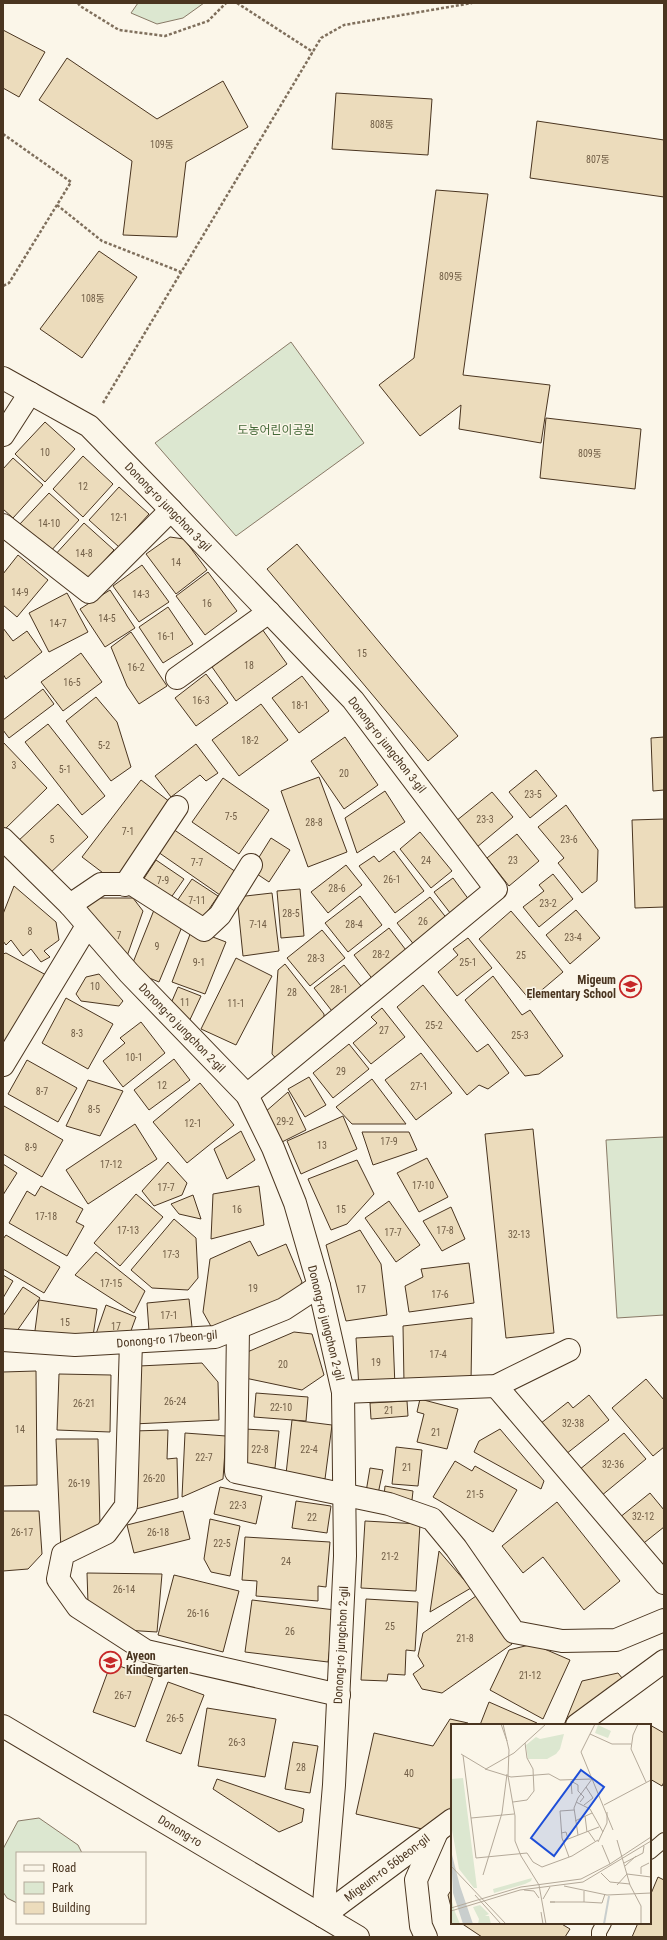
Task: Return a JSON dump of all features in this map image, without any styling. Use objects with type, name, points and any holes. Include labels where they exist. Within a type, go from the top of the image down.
[{"type":"street","name":"Donong-ro jungchon 3-gil","points":[[3,378],[89,426],[171,510],[353,700],[496,889],[247,1095]]},
{"type":"street","points":[[3,435],[30,393]]},
{"type":"street","points":[[3,525],[89,592],[171,510]]},
{"type":"street","points":[[177,678],[269,612]]},
{"type":"street","points":[[126,885],[177,807]]},
{"type":"street","name":"Donong-ro jungchon 2-gil","points":[[3,839],[70,905],[139,984],[247,1095],[273,1148],[295,1203],[319,1286],[343,1392],[345,1556],[339,1695],[323,1916]]},
{"type":"street","points":[[70,905],[101,884],[132,884],[204,930],[220,915],[251,865]]},
{"type":"street","points":[[3,1066],[87,926]]},
{"type":"street","name":"Donong-ro 17beon-gil","points":[[3,1340],[75,1345],[215,1337],[284,1309],[319,1286]]},
{"type":"street","points":[[238,1328],[236,1472],[389,1504],[432,1519],[456,1548],[514,1632],[562,1641],[616,1640],[664,1620]]},
{"type":"street","points":[[131,1342],[126,1506],[106,1533],[63,1554],[58,1579],[78,1607],[146,1651],[339,1695]]},
{"type":"street","points":[[343,1392],[496,1386],[569,1350]]},
{"type":"street","points":[[496,1386],[664,1583]]},
{"type":"street","points":[[578,1724],[664,1661]]},
{"type":"street","name":"Donong-ro","points":[[3,1726],[358,1937]]},
{"type":"street","points":[[426,1937],[420,1926],[416,1880],[445,1825]]},
{"type":"street","name":"Migeum-ro 56beon-gil","points":[[323,1916],[445,1825]]},
{"type":"lane","points":[[651,1851],[664,1840]]},
{"type":"lane","points":[[599,1937],[599,1932],[603,1924]]},
{"type":"path","points":[[78,3],[119,30],[165,36],[208,20],[226,3]]},
{"type":"path","points":[[237,3],[313,52]]},
{"type":"path","points":[[89,426],[321,38],[344,25],[472,3]]},
{"type":"path","points":[[3,134],[71,182],[10,283],[3,286]]},
{"type":"path","points":[[57,206],[102,241],[181,272]]},
{"type":"green space","points":[[138,3],[204,3],[183,18],[157,24],[131,13]]},
{"type":"green space","name":"도농어린이공원","points":[[291,342],[364,443],[236,536],[155,443]]},
{"type":"green space","points":[[664,1137],[664,1315],[617,1318],[606,1140]]},
{"type":"green space","points":[[39,1818],[78,1845],[82,1852],[16,1852],[16,1902],[7,1898],[3,1892],[3,1849],[18,1821]]},
{"type":"building","points":[[3,30],[45,52],[19,97],[3,88]]},
{"type":"building","points":[[67,58],[157,119],[223,81],[248,127],[186,162],[177,237],[123,235],[132,161],[39,100]]},
{"type":"building","points":[[336,93],[432,99],[428,155],[332,149]]},
{"type":"building","points":[[537,121],[664,140],[664,197],[530,178]]},
{"type":"building","points":[[436,190],[488,194],[463,375],[550,385],[541,443],[459,429],[461,405],[420,436],[379,385],[414,358]]},
{"type":"building","points":[[99,251],[137,277],[82,358],[40,329]]},
{"type":"building","points":[[546,418],[641,429],[635,489],[540,478]]},
{"type":"building","points":[[45,422],[75,449],[45,482],[15,454]]},
{"type":"building","points":[[83,456],[113,484],[83,517],[53,489]]},
{"type":"building","points":[[13,458],[43,485],[13,518],[3,509],[3,469]]},
{"type":"building","points":[[119,487],[149,514],[119,547],[89,520]]},
{"type":"building","points":[[49,493],[79,520],[49,553],[19,525]]},
{"type":"building","points":[[84,523],[114,550],[84,583],[54,556]]},
{"type":"building","points":[[170,537],[184,539],[207,570],[176,594],[146,554]]},
{"type":"building","points":[[297,544],[458,736],[428,761],[267,569]]},
{"type":"building","points":[[18,555],[48,580],[17,617],[3,605],[3,574]]},
{"type":"building","points":[[142,565],[169,602],[139,622],[113,586]]},
{"type":"building","points":[[208,572],[237,611],[205,635],[176,596]]},
{"type":"building","points":[[110,590],[135,628],[105,647],[80,609]]},
{"type":"building","points":[[67,593],[88,632],[49,652],[29,613]]},
{"type":"building","points":[[168,607],[193,644],[163,663],[139,627]]},
{"type":"building","points":[[3,628],[13,641],[27,631],[42,652],[6,679],[3,674]]},
{"type":"building","points":[[262,629],[287,664],[236,701],[212,667]]},
{"type":"building","points":[[131,632],[167,686],[139,704],[127,686],[111,647]]},
{"type":"building","points":[[81,653],[102,682],[63,711],[41,682]]},
{"type":"building","points":[[206,674],[228,703],[196,726],[175,698]]},
{"type":"building","points":[[302,676],[329,711],[299,733],[272,698]]},
{"type":"building","points":[[43,689],[54,704],[9,738],[3,730],[3,720]]},
{"type":"building","points":[[96,697],[117,722],[131,767],[111,781],[66,721]]},
{"type":"building","points":[[261,704],[288,740],[239,776],[212,740]]},
{"type":"building","points":[[48,724],[105,796],[82,815],[25,742]]},
{"type":"building","points":[[345,737],[378,785],[344,809],[311,761]]},
{"type":"building","points":[[664,737],[664,790],[653,791],[651,738]]},
{"type":"building","points":[[3,742],[47,788],[5,829],[3,827]]},
{"type":"building","points":[[196,744],[218,773],[206,781],[200,775],[171,797],[155,776]]},
{"type":"building","points":[[536,770],[557,796],[530,818],[509,792]]},
{"type":"building","points":[[319,777],[347,852],[308,867],[281,791]]},
{"type":"building","points":[[223,778],[269,810],[239,854],[192,822]]},
{"type":"building","points":[[141,780],[174,805],[115,882],[82,857]]},
{"type":"building","points":[[385,791],[405,822],[357,853],[345,818]]},
{"type":"building","points":[[492,792],[513,817],[477,847],[456,821]]},
{"type":"building","points":[[58,804],[88,837],[48,875],[17,842]]},
{"type":"building","points":[[566,805],[598,850],[597,881],[582,893],[558,863],[564,858],[538,827]]},
{"type":"building","points":[[664,819],[664,907],[635,908],[632,820]]},
{"type":"building","points":[[173,829],[236,872],[220,895],[158,852]]},
{"type":"building","points":[[420,832],[452,871],[431,888],[400,849]]},
{"type":"building","points":[[517,834],[539,861],[509,886],[487,858]]},
{"type":"building","points":[[271,838],[290,850],[269,882],[251,870]]},
{"type":"building","points":[[394,851],[424,891],[395,913],[359,866],[374,856],[379,862]]},
{"type":"building","points":[[156,860],[184,879],[170,899],[143,880]]},
{"type":"building","points":[[346,865],[362,885],[328,913],[311,892]]},
{"type":"building","points":[[553,874],[573,899],[539,927],[523,907],[544,891],[539,885]]},
{"type":"building","points":[[453,878],[472,904],[454,918],[434,892]]},
{"type":"building","points":[[192,879],[218,896],[201,921],[175,904]]},
{"type":"building","points":[[14,886],[56,922],[59,940],[44,951],[50,957],[41,962],[31,949],[23,956],[11,940],[6,945],[3,941],[3,914]]},
{"type":"building","points":[[300,889],[304,936],[281,938],[277,891]]},
{"type":"building","points":[[272,893],[279,951],[243,956],[237,897]]},
{"type":"building","points":[[360,896],[382,925],[348,952],[325,923]]},
{"type":"building","points":[[430,897],[448,920],[415,946],[397,923]]},
{"type":"building","points":[[97,898],[133,898],[143,911],[126,959],[83,912]]},
{"type":"building","points":[[154,910],[184,922],[159,982],[130,970]]},
{"type":"building","points":[[576,910],[600,938],[570,964],[546,935]]},
{"type":"building","points":[[511,911],[563,972],[530,1000],[479,939]]},
{"type":"building","points":[[389,928],[409,954],[374,981],[354,955]]},
{"type":"building","points":[[192,929],[226,942],[205,994],[172,982]]},
{"type":"building","points":[[322,930],[345,958],[310,986],[287,958]]},
{"type":"building","points":[[468,938],[492,968],[457,996],[438,972],[458,955],[453,949]]},
{"type":"building","points":[[6,953],[46,975],[6,1042],[3,1040],[3,954]]},
{"type":"building","points":[[236,958],[272,976],[236,1045],[201,1029]]},
{"type":"building","points":[[285,964],[324,1014],[324,1026],[279,1062],[272,1054],[278,970]]},
{"type":"building","points":[[344,965],[365,991],[335,1015],[314,988]]},
{"type":"building","points":[[99,974],[123,1001],[119,1006],[81,1001],[76,994],[86,977]]},
{"type":"building","points":[[493,976],[522,1015],[530,1010],[563,1056],[539,1074],[525,1076],[465,1000]]},
{"type":"building","points":[[423,985],[477,1052],[488,1044],[509,1073],[488,1089],[479,1085],[467,1095],[397,1007]]},
{"type":"building","points":[[178,987],[201,996],[187,1026],[169,1008]]},
{"type":"building","points":[[66,998],[113,1024],[88,1069],[42,1043]]},
{"type":"building","points":[[382,1008],[405,1037],[371,1064],[353,1043],[377,1023],[371,1017]]},
{"type":"building","points":[[141,1022],[165,1053],[123,1087],[103,1061],[125,1043],[120,1038]]},
{"type":"building","points":[[349,1044],[369,1069],[333,1098],[313,1073]]},
{"type":"building","points":[[421,1053],[452,1093],[416,1120],[385,1080]]},
{"type":"building","points":[[174,1059],[190,1080],[149,1110],[134,1090]]},
{"type":"building","points":[[27,1060],[77,1088],[58,1122],[8,1094]]},
{"type":"building","points":[[309,1077],[326,1105],[305,1117],[288,1089]]},
{"type":"building","points":[[372,1079],[406,1124],[352,1124],[336,1107]]},
{"type":"building","points":[[88,1080],[123,1091],[100,1136],[66,1126]]},
{"type":"building","points":[[200,1083],[234,1125],[187,1163],[153,1122]]},
{"type":"building","points":[[288,1092],[306,1130],[280,1143],[264,1113]]},
{"type":"building","points":[[4,1106],[63,1140],[42,1177],[3,1154]]},
{"type":"building","points":[[343,1116],[357,1149],[301,1174],[287,1141]]},
{"type":"building","points":[[135,1124],[157,1159],[88,1204],[66,1170]]},
{"type":"building","points":[[533,1129],[554,1333],[506,1338],[485,1134]]},
{"type":"building","points":[[241,1131],[255,1160],[227,1179],[214,1149]]},
{"type":"building","points":[[362,1132],[409,1132],[417,1150],[373,1165]]},
{"type":"building","points":[[427,1158],[448,1197],[419,1212],[397,1173]]},
{"type":"building","points":[[357,1160],[374,1194],[347,1224],[331,1230],[308,1179]]},
{"type":"building","points":[[168,1162],[187,1183],[182,1195],[154,1206],[142,1191]]},
{"type":"building","points":[[3,1164],[17,1173],[3,1195]]},
{"type":"building","points":[[41,1186],[83,1209],[76,1222],[84,1226],[67,1256],[9,1223],[27,1191],[35,1196]]},
{"type":"building","points":[[259,1186],[264,1225],[211,1239],[213,1194]]},
{"type":"building","points":[[136,1194],[163,1217],[120,1266],[94,1243]]},
{"type":"building","points":[[193,1195],[201,1219],[179,1214],[171,1204]]},
{"type":"building","points":[[389,1201],[420,1245],[396,1262],[365,1218]]},
{"type":"building","points":[[451,1207],[465,1239],[442,1251],[423,1221]]},
{"type":"building","points":[[174,1219],[196,1238],[198,1278],[188,1290],[152,1288],[131,1270]]},
{"type":"building","points":[[360,1230],[381,1264],[387,1315],[346,1321],[326,1245]]},
{"type":"building","points":[[6,1235],[60,1267],[44,1293],[3,1269],[3,1239]]},
{"type":"building","points":[[250,1241],[258,1256],[286,1244],[302,1282],[296,1293],[213,1330],[203,1312],[210,1259]]},
{"type":"building","points":[[96,1252],[145,1291],[134,1313],[75,1275]]},
{"type":"building","points":[[469,1263],[474,1303],[409,1312],[405,1286],[423,1277],[421,1269]]},
{"type":"building","points":[[3,1275],[13,1281],[3,1298]]},
{"type":"building","points":[[23,1287],[40,1298],[12,1338],[3,1331],[3,1316]]},
{"type":"building","points":[[189,1299],[192,1327],[149,1331],[147,1303]]},
{"type":"building","points":[[39,1300],[97,1309],[93,1336],[34,1338]]},
{"type":"building","points":[[106,1305],[136,1317],[129,1336],[95,1337]]},
{"type":"building","points":[[472,1318],[471,1382],[404,1383],[403,1326]]},
{"type":"building","points":[[294,1332],[312,1334],[324,1375],[302,1390],[245,1378],[245,1353]]},
{"type":"building","points":[[393,1336],[395,1387],[359,1389],[356,1338]]},
{"type":"building","points":[[202,1363],[218,1382],[219,1420],[133,1424],[139,1366]]},
{"type":"building","points":[[36,1371],[37,1485],[3,1486],[3,1372]]},
{"type":"building","points":[[59,1374],[111,1375],[110,1432],[57,1430]]},
{"type":"building","points":[[646,1379],[664,1400],[664,1447],[653,1456],[612,1408]]},
{"type":"building","points":[[256,1393],[308,1397],[306,1421],[254,1417]]},
{"type":"building","points":[[589,1395],[609,1420],[561,1458],[536,1427],[568,1402],[573,1408]]},
{"type":"building","points":[[420,1399],[458,1409],[447,1449],[417,1442],[424,1414],[417,1412]]},
{"type":"building","points":[[407,1401],[408,1416],[371,1419],[370,1403]]},
{"type":"building","points":[[292,1420],[332,1425],[325,1479],[286,1474]]},
{"type":"building","points":[[245,1429],[279,1431],[275,1468],[242,1466]]},
{"type":"building","points":[[500,1429],[544,1481],[541,1489],[474,1452],[479,1441]]},
{"type":"building","points":[[168,1430],[167,1459],[177,1458],[178,1498],[128,1511],[133,1431]]},
{"type":"building","points":[[185,1433],[226,1436],[223,1479],[182,1497]]},
{"type":"building","points":[[624,1433],[646,1459],[601,1496],[579,1470]]},
{"type":"building","points":[[56,1439],[98,1439],[100,1527],[61,1550]]},
{"type":"building","points":[[396,1447],[422,1450],[418,1486],[392,1484]]},
{"type":"building","points":[[455,1461],[472,1471],[475,1466],[517,1490],[493,1532],[433,1497]]},
{"type":"building","points":[[370,1468],[383,1470],[378,1494],[366,1492]]},
{"type":"building","points":[[385,1486],[413,1491],[412,1500],[384,1496]]},
{"type":"building","points":[[220,1487],[262,1496],[256,1524],[214,1514]]},
{"type":"building","points":[[650,1493],[664,1510],[664,1527],[635,1550],[614,1522]]},
{"type":"building","points":[[296,1501],[331,1506],[327,1533],[292,1528]]},
{"type":"building","points":[[557,1502],[620,1581],[584,1610],[543,1557],[523,1573],[502,1546]]},
{"type":"building","points":[[3,1511],[39,1511],[42,1554],[28,1569],[3,1571]]},
{"type":"building","points":[[183,1511],[190,1539],[134,1553],[127,1525]]},
{"type":"building","points":[[210,1519],[240,1526],[230,1576],[211,1572],[204,1559]]},
{"type":"building","points":[[365,1521],[420,1524],[416,1591],[361,1588]]},
{"type":"building","points":[[245,1537],[330,1542],[326,1587],[318,1586],[318,1601],[256,1596],[257,1581],[242,1580]]},
{"type":"building","points":[[439,1551],[471,1588],[430,1612]]},
{"type":"building","points":[[87,1573],[162,1574],[157,1632],[124,1630],[88,1603]]},
{"type":"building","points":[[174,1575],[239,1591],[223,1652],[158,1635]]},
{"type":"building","points":[[476,1596],[512,1644],[442,1693],[422,1689],[413,1674],[424,1666],[418,1656],[423,1633]]},
{"type":"building","points":[[366,1599],[418,1602],[415,1651],[406,1650],[405,1675],[388,1674],[387,1681],[361,1680]]},
{"type":"building","points":[[252,1600],[335,1610],[328,1662],[245,1652]]},
{"type":"building","points":[[533,1644],[570,1660],[543,1719],[490,1690],[509,1650]]},
{"type":"building","points":[[111,1663],[153,1678],[135,1727],[93,1712]]},
{"type":"building","points":[[618,1673],[627,1684],[571,1724],[564,1724],[582,1681]]},
{"type":"building","points":[[168,1682],[204,1695],[181,1754],[146,1741]]},
{"type":"building","points":[[489,1702],[537,1723],[536,1724],[480,1724]]},
{"type":"building","points":[[207,1708],[276,1719],[265,1777],[198,1766]]},
{"type":"building","points":[[450,1719],[468,1723],[451,1724],[451,1805],[448,1819],[431,1831],[356,1814],[374,1733],[433,1746]]},
{"type":"building","points":[[651,1726],[664,1733],[664,1782],[662,1786],[651,1780]]},
{"type":"building","points":[[293,1742],[318,1746],[310,1793],[285,1789]]},
{"type":"building","points":[[217,1779],[304,1809],[302,1822],[279,1832],[213,1789]]},
{"type":"building","points":[[658,1877],[664,1880],[664,1937],[632,1937],[638,1924],[651,1924],[651,1894]]},
{"type":"building","points":[[451,1890],[451,1907],[448,1895]]},
{"type":"building","points":[[462,1924],[562,1924],[570,1929],[565,1937],[482,1937]]},
{"type":"place","name":"Migeum Elementary School","points":[[631,987]]},
{"type":"place","name":"Ayeon Kindergarten","points":[[110,1663]]}]
